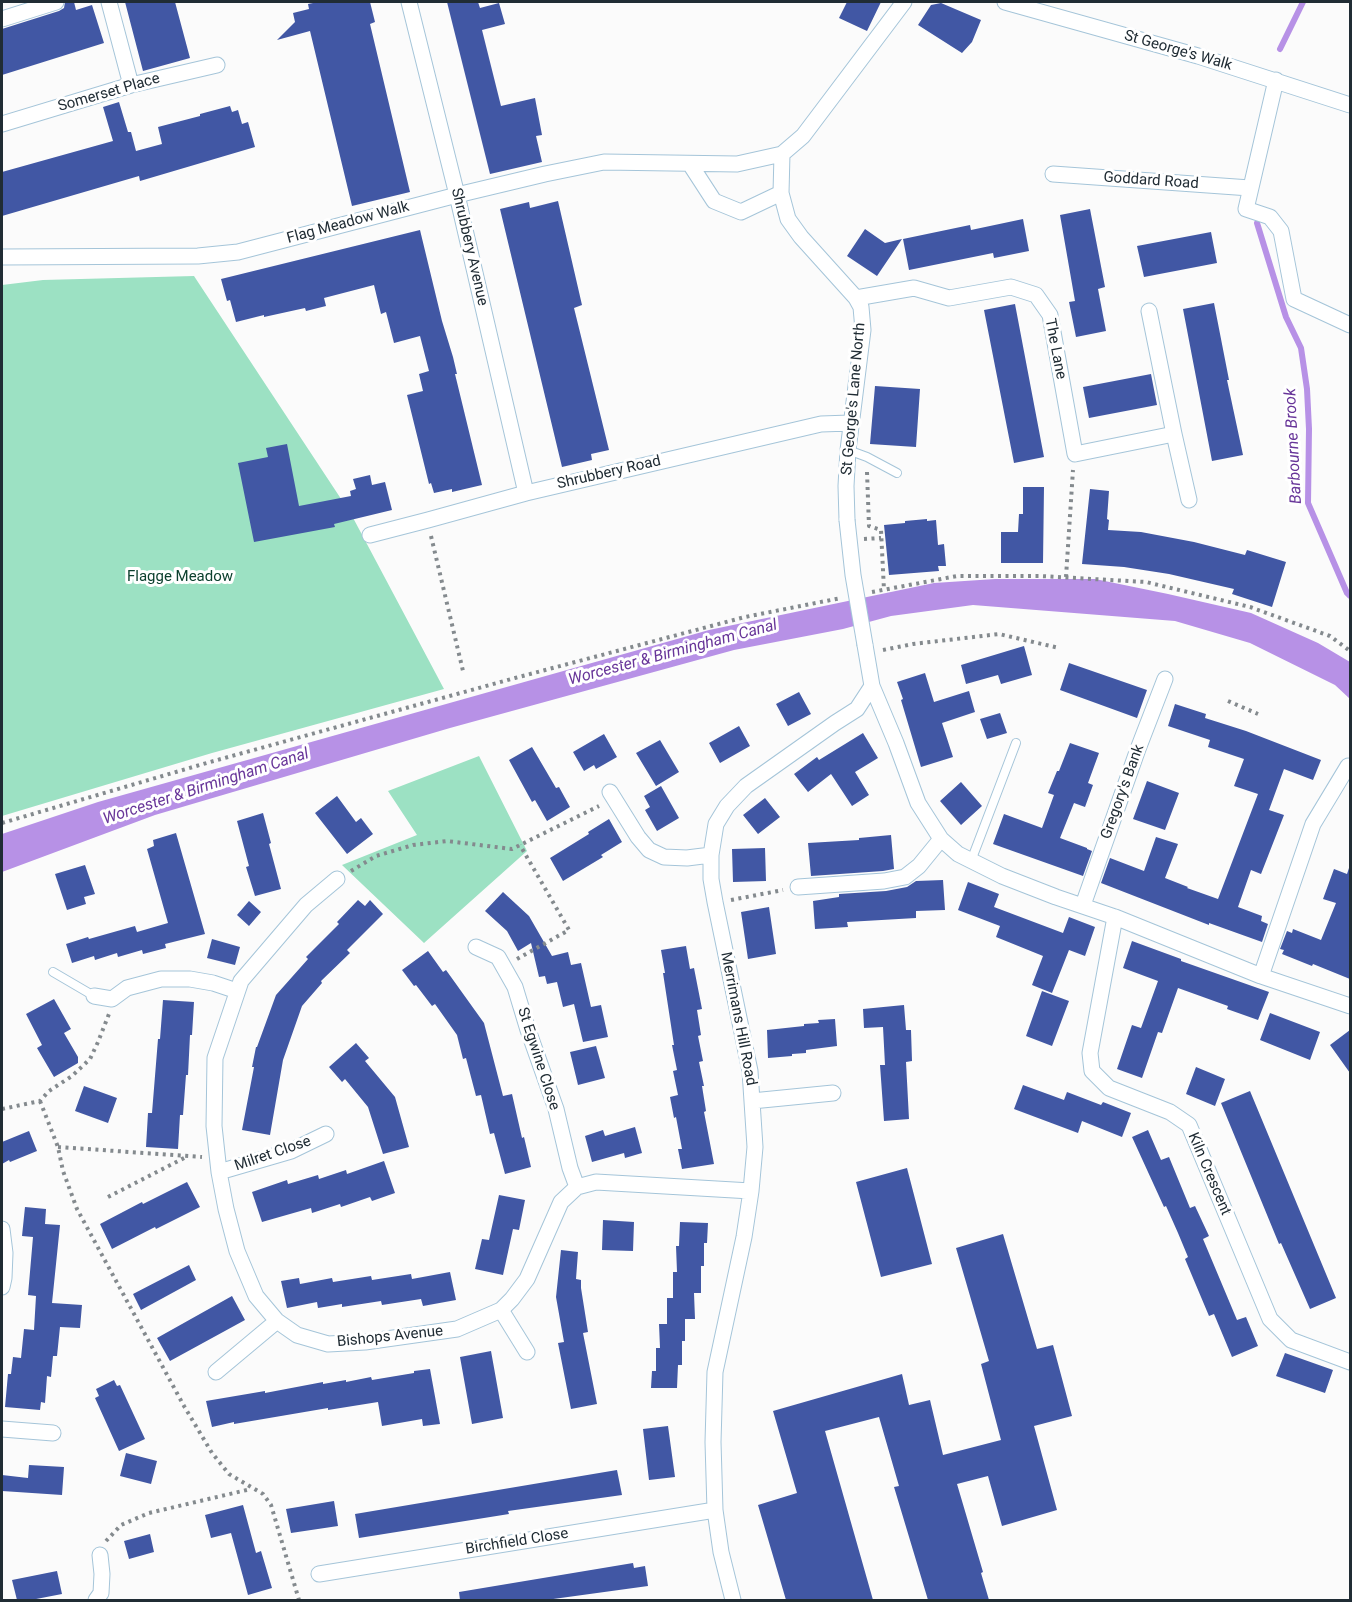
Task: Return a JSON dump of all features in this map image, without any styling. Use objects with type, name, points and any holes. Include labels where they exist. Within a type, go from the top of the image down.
[{"type":"street","points":[[2,19],[56,2]]},
{"type":"street","points":[[109,2],[131,85]]},
{"type":"street","name":"Shrubbery Avenue","points":[[409,2],[457,195],[526,493]]},
{"type":"street","points":[[782,154],[803,136],[904,2]]},
{"type":"street","name":"St George's Walk","points":[[1005,2],[1198,56],[1350,105]]},
{"type":"street","name":"Somerset Place","points":[[2,124],[131,85],[217,64]]},
{"type":"street","points":[[1276,80],[1246,209],[1270,217],[1281,231],[1294,299],[1350,325]]},
{"type":"street","name":"Flag Meadow Walk","points":[[2,257],[198,256],[238,252],[457,195],[604,162],[738,164],[782,154]]},
{"type":"street","name":"St George's Lane North","points":[[782,154],[781,193],[788,219],[801,237],[856,298],[861,307],[863,330],[850,423],[846,486],[853,575],[872,686]]},
{"type":"street","points":[[690,164],[714,201],[741,212],[781,193]]},
{"type":"street","name":"Goddard Road","points":[[1053,174],[1250,188]]},
{"type":"street","name":"The Lane","points":[[856,298],[914,288],[949,298],[1011,286],[1036,295],[1050,315],[1075,454]]},
{"type":"street","points":[[1149,311],[1189,501]]},
{"type":"street","name":"Shrubbery Road","points":[[370,535],[526,493],[821,424],[850,423]]},
{"type":"street","points":[[1075,454],[1174,434]]},
{"type":"street","name":"Gregory's Bank","points":[[1083,905],[1165,679]]},
{"type":"street","points":[[872,686],[918,804],[941,839],[958,854],[1002,876],[1056,897],[1115,917],[1261,976],[1350,1006]]},
{"type":"street","name":"Merrimans Hill Road","points":[[733,1600],[721,1552],[715,1510],[713,1442],[715,1372],[744,1237],[755,1147],[750,1071],[715,902],[711,879],[711,855],[716,824],[727,806],[746,786],[857,709],[872,686]]},
{"type":"street","points":[[1261,976],[1313,824],[1348,766]]},
{"type":"street","points":[[612,795],[638,837],[649,850],[664,857],[687,858],[711,855]]},
{"type":"street","points":[[798,887],[884,881],[905,877],[919,866],[941,839]]},
{"type":"street","name":"Bishops Avenue","points":[[337,879],[306,905],[241,981],[215,1058],[214,1126],[225,1209],[237,1251],[256,1296],[277,1321],[297,1335],[328,1344],[365,1342],[457,1329],[501,1310],[512,1299],[526,1279],[561,1202],[577,1187]]},
{"type":"street","name":"Kiln Crescent","points":[[1115,917],[1090,1053],[1092,1071],[1109,1088],[1170,1112],[1189,1125],[1270,1319],[1292,1340],[1350,1362]]},
{"type":"street","name":"St Egwine Close","points":[[476,947],[498,957],[515,987],[556,1109],[570,1168],[577,1187]]},
{"type":"street","points":[[94,996],[112,999],[127,988],[161,979],[190,979],[213,983],[237,992]]},
{"type":"street","points":[[752,1101],[833,1093]]},
{"type":"street","name":"Milret Close","points":[[219,1165],[291,1151],[326,1134]]},
{"type":"street","points":[[577,1187],[596,1182],[751,1191]]},
{"type":"street","points":[[2,1229],[5,1253],[2,1287]]},
{"type":"street","points":[[501,1310],[527,1352]]},
{"type":"street","points":[[216,1372],[277,1321]]},
{"type":"street","points":[[2,1429],[52,1433]]},
{"type":"street","name":"Birchfield Close","points":[[319,1574],[715,1510]]},
{"type":"street","points":[[96,1600],[101,1593],[102,1584],[100,1555]]},
{"type":"lane","points":[[848,450],[897,473]]},
{"type":"lane","points":[[971,861],[1016,743]]},
{"type":"lane","points":[[53,972],[94,996]]},
{"type":"path","points":[[1066,577],[1075,454]]},
{"type":"path","points":[[867,457],[869,526],[880,530],[885,590]]},
{"type":"path","points":[[428,520],[463,671]]},
{"type":"path","points":[[864,539],[881,538]]},
{"type":"path","points":[[862,594],[957,576],[1040,576],[1146,582],[1250,608],[1330,636],[1350,651]]},
{"type":"path","points":[[2,823],[210,762],[515,678],[745,617],[851,596]]},
{"type":"path","points":[[866,649],[999,634],[1059,648]]},
{"type":"path","points":[[1228,701],[1258,714]]},
{"type":"path","points":[[337,879],[376,856],[413,845],[447,841],[512,849],[612,795]]},
{"type":"path","points":[[503,966],[569,930],[520,845]]},
{"type":"path","points":[[715,902],[798,887]]},
{"type":"path","points":[[2,1109],[40,1101],[49,1091],[72,1076],[90,1059],[108,1019],[112,999]]},
{"type":"path","points":[[40,1101],[58,1147],[63,1171],[77,1209],[184,1406],[212,1453],[229,1474],[263,1494],[271,1505],[299,1600]]},
{"type":"path","points":[[58,1147],[186,1156],[219,1165]]},
{"type":"path","points":[[108,1197],[186,1156]]},
{"type":"path","points":[[100,1555],[105,1541],[121,1525],[150,1513],[252,1489]]},
{"type":"green space","name":"Flagge Meadow","points":[[194,276],[351,514],[444,689],[212,753],[2,816],[2,285],[43,280]]},
{"type":"green space","points":[[479,756],[527,851],[424,943],[342,865],[417,835],[388,791]]},
{"type":"water","name":"Worcester & Birmingham Canal","points":[[995,579],[1095,579],[1251,613],[1318,643],[1350,662],[1350,699],[1335,685],[1250,643],[1175,621],[973,605],[891,616],[843,629],[734,650],[450,728],[155,815],[2,872],[2,834],[98,802],[709,630],[934,583]]},
{"type":"building","points":[[65,2],[74,2],[76,10],[92,5],[104,43],[2,75],[2,29],[59,11],[64,8]]},
{"type":"building","points":[[125,2],[175,2],[190,58],[143,71]]},
{"type":"building","points":[[370,2],[375,22],[370,24],[410,192],[352,206],[310,31],[277,40],[295,22],[293,13],[309,9],[308,4]]},
{"type":"building","points":[[447,2],[478,2],[480,8],[499,3],[505,24],[482,30],[501,106],[535,98],[542,135],[536,136],[542,162],[490,174]]},
{"type":"building","points":[[847,2],[881,2],[867,31],[839,18]]},
{"type":"building","points":[[941,3],[981,20],[972,42],[962,53],[918,25],[931,5]]},
{"type":"building","points":[[119,102],[136,151],[162,144],[158,127],[230,106],[232,112],[238,110],[242,124],[248,122],[255,147],[140,181],[139,176],[2,216],[2,172],[113,141],[103,107]]},
{"type":"building","points":[[558,201],[582,305],[574,308],[609,450],[591,454],[592,460],[562,467],[500,209],[529,202],[530,208]]},
{"type":"building","points":[[1090,209],[1105,287],[1098,289],[1106,331],[1076,337],[1069,302],[1075,301],[1060,215]]},
{"type":"building","points":[[1023,219],[1029,251],[994,258],[993,253],[909,270],[903,239],[970,225],[971,230]]},
{"type":"building","points":[[865,229],[885,243],[902,239],[877,276],[847,256]]},
{"type":"building","points":[[420,230],[453,357],[457,374],[455,374],[482,485],[452,492],[452,489],[434,493],[431,483],[429,484],[407,395],[423,391],[419,374],[429,371],[420,336],[394,343],[386,312],[381,314],[374,285],[324,298],[326,306],[306,311],[305,308],[264,317],[264,315],[236,322],[221,279]]},
{"type":"building","points":[[1211,232],[1217,263],[1144,277],[1137,246]]},
{"type":"building","points":[[1214,303],[1243,455],[1212,461],[1183,309]]},
{"type":"building","points":[[1015,304],[1044,457],[1014,463],[984,310]]},
{"type":"building","points":[[1151,374],[1157,405],[1089,418],[1083,387]]},
{"type":"building","points":[[875,386],[920,389],[916,447],[870,444]]},
{"type":"building","points":[[287,444],[299,506],[351,496],[350,491],[356,489],[353,479],[370,475],[372,485],[385,482],[392,510],[334,524],[335,527],[254,542],[238,463],[268,457],[266,448]]},
{"type":"building","points":[[1023,487],[1044,487],[1043,563],[1001,563],[1001,532],[1018,532],[1019,514],[1023,514]]},
{"type":"building","points":[[1090,489],[1109,491],[1108,530],[1141,532],[1245,555],[1247,550],[1286,562],[1272,607],[1232,594],[1234,589],[1169,574],[1124,567],[1082,564]]},
{"type":"building","points":[[927,519],[927,521],[936,520],[938,545],[944,544],[946,566],[938,566],[939,571],[889,575],[884,525]]},
{"type":"building","points":[[1024,646],[1032,675],[1001,684],[998,675],[966,684],[961,665]]},
{"type":"building","points":[[1069,663],[1147,690],[1137,718],[1060,690]]},
{"type":"building","points":[[925,673],[934,702],[969,691],[975,712],[942,723],[953,757],[921,767],[897,682]]},
{"type":"building","points":[[799,692],[811,714],[788,726],[776,704]]},
{"type":"building","points":[[1175,704],[1206,714],[1205,718],[1321,760],[1313,780],[1284,769],[1269,810],[1284,815],[1261,874],[1251,870],[1238,907],[1262,916],[1261,921],[1268,924],[1262,942],[1209,923],[1209,925],[1101,883],[1110,858],[1144,871],[1156,837],[1178,844],[1165,878],[1218,899],[1258,794],[1234,786],[1244,759],[1208,747],[1210,740],[1168,726]]},
{"type":"building","points":[[1000,713],[1007,733],[987,739],[980,719]]},
{"type":"building","points":[[739,726],[750,746],[720,763],[709,743]]},
{"type":"building","points":[[863,733],[878,758],[855,772],[869,795],[852,806],[831,774],[808,792],[794,774],[817,757],[819,760]]},
{"type":"building","points":[[604,734],[617,757],[596,769],[594,765],[584,771],[573,752]]},
{"type":"building","points":[[660,740],[679,772],[656,786],[636,753]]},
{"type":"building","points":[[1070,743],[1099,753],[1088,783],[1093,785],[1085,807],[1074,803],[1060,838],[1092,851],[1083,876],[993,844],[1004,814],[1042,828],[1054,795],[1048,793]]},
{"type":"building","points":[[532,747],[570,807],[547,821],[535,800],[532,802],[509,760]]},
{"type":"building","points":[[1147,781],[1179,793],[1165,830],[1133,819]]},
{"type":"building","points":[[961,782],[982,806],[961,825],[940,801]]},
{"type":"building","points":[[661,786],[679,818],[657,831],[645,810],[650,807],[644,796]]},
{"type":"building","points":[[337,796],[356,822],[361,818],[373,834],[347,854],[315,813]]},
{"type":"building","points":[[765,798],[780,817],[758,834],[743,815]]},
{"type":"building","points":[[263,813],[281,889],[255,896],[246,867],[249,866],[237,821]]},
{"type":"building","points":[[609,819],[622,842],[601,855],[603,857],[563,881],[550,858]]},
{"type":"building","points":[[176,833],[205,934],[165,944],[166,948],[143,954],[142,950],[118,957],[117,953],[95,960],[94,956],[72,963],[66,944],[135,926],[137,932],[168,923],[147,849],[154,846],[153,840]]},
{"type":"building","points":[[891,835],[894,869],[811,876],[808,843],[859,840],[859,838]]},
{"type":"building","points":[[765,848],[766,881],[733,882],[732,849]]},
{"type":"building","points":[[85,865],[95,894],[84,897],[86,904],[67,910],[55,874]]},
{"type":"building","points":[[1349,868],[1350,979],[1282,954],[1284,950],[1280,949],[1287,931],[1292,933],[1293,929],[1321,940],[1336,903],[1323,899],[1334,869],[1347,874]]},
{"type":"building","points":[[943,880],[945,910],[916,911],[916,918],[847,922],[848,927],[815,929],[813,901],[839,897],[839,894],[886,891],[907,887],[916,881]]},
{"type":"building","points":[[968,882],[999,894],[994,907],[1063,933],[1069,917],[1095,927],[1085,956],[1069,950],[1052,993],[1032,985],[1043,956],[996,937],[1000,926],[958,910]]},
{"type":"building","points":[[503,892],[529,916],[552,956],[568,952],[571,965],[581,963],[591,1007],[601,1005],[608,1037],[583,1042],[574,1004],[563,1007],[557,982],[547,984],[545,976],[539,977],[531,943],[518,951],[507,931],[485,911]]},
{"type":"building","points":[[358,900],[365,906],[370,900],[383,914],[347,950],[350,953],[321,981],[322,983],[302,1006],[283,1060],[270,1135],[242,1130],[256,1047],[276,995],[308,959],[306,957],[339,924],[337,922]]},
{"type":"building","points":[[249,901],[261,912],[249,926],[237,915]]},
{"type":"building","points":[[769,907],[776,954],[748,959],[741,912]]},
{"type":"building","points":[[212,939],[240,947],[235,965],[207,958]]},
{"type":"building","points":[[1132,941],[1269,992],[1258,1020],[1227,1009],[1228,1006],[1178,988],[1162,1033],[1158,1032],[1142,1078],[1117,1069],[1132,1025],[1141,1028],[1158,981],[1123,968]]},
{"type":"building","points":[[686,946],[690,969],[694,968],[702,1009],[697,1010],[701,1035],[698,1036],[703,1061],[699,1062],[704,1086],[702,1086],[706,1111],[704,1112],[714,1164],[682,1169],[678,1149],[682,1149],[670,1097],[678,1095],[673,1071],[677,1070],[661,950]]},
{"type":"building","points":[[428,951],[443,972],[446,970],[484,1023],[503,1096],[512,1094],[531,1167],[505,1174],[494,1133],[490,1134],[481,1095],[476,1096],[457,1035],[435,1004],[432,1006],[402,970]]},
{"type":"building","points":[[1042,991],[1069,1001],[1052,1046],[1026,1036]]},
{"type":"building","points":[[54,999],[71,1029],[64,1033],[78,1057],[78,1063],[54,1077],[37,1048],[42,1045],[26,1014]]},
{"type":"building","points":[[163,1000],[194,1002],[188,1075],[186,1075],[183,1115],[180,1115],[178,1149],[146,1147],[148,1113],[152,1113]]},
{"type":"building","points":[[904,1005],[906,1030],[911,1030],[912,1061],[906,1062],[909,1119],[884,1121],[880,1065],[885,1065],[883,1027],[864,1028],[863,1009]]},
{"type":"building","points":[[1270,1013],[1320,1032],[1310,1060],[1260,1040]]},
{"type":"building","points":[[835,1019],[837,1046],[806,1050],[806,1053],[792,1054],[792,1056],[768,1058],[767,1030],[804,1026],[804,1024],[819,1023],[818,1020]]},
{"type":"building","points":[[1350,1030],[1350,1073],[1330,1045]]},
{"type":"building","points":[[356,1043],[369,1058],[365,1061],[395,1097],[409,1147],[383,1154],[368,1107],[345,1079],[342,1082],[329,1067]]},
{"type":"building","points":[[596,1046],[605,1078],[578,1085],[570,1052]]},
{"type":"building","points":[[1196,1067],[1225,1079],[1215,1106],[1186,1094]]},
{"type":"building","points":[[1023,1085],[1064,1100],[1067,1092],[1131,1113],[1122,1137],[1082,1121],[1078,1133],[1014,1109]]},
{"type":"building","points":[[84,1086],[117,1098],[108,1123],[75,1111]]},
{"type":"building","points":[[1250,1091],[1336,1298],[1310,1309],[1281,1243],[1279,1244],[1221,1103]]},
{"type":"building","points":[[635,1127],[642,1153],[625,1158],[624,1153],[592,1162],[585,1136],[603,1130],[605,1136]]},
{"type":"building","points":[[1148,1130],[1161,1160],[1169,1157],[1190,1208],[1195,1206],[1209,1236],[1203,1239],[1237,1320],[1246,1317],[1258,1346],[1232,1357],[1214,1314],[1209,1316],[1185,1259],[1188,1257],[1178,1233],[1132,1137]]},
{"type":"building","points":[[29,1131],[37,1151],[2,1164],[2,1142]]},
{"type":"building","points":[[384,1161],[395,1193],[372,1201],[370,1197],[341,1207],[340,1204],[312,1213],[311,1208],[262,1222],[252,1192],[287,1180],[288,1184],[318,1175],[319,1179],[346,1170],[347,1174]]},
{"type":"building","points":[[907,1168],[932,1264],[881,1277],[856,1182]]},
{"type":"building","points":[[187,1182],[200,1207],[112,1249],[100,1224]]},
{"type":"building","points":[[499,1195],[525,1200],[519,1230],[513,1229],[503,1275],[475,1269],[482,1239],[489,1240]]},
{"type":"building","points":[[25,1207],[46,1209],[45,1224],[60,1225],[52,1303],[82,1305],[80,1328],[60,1327],[57,1356],[53,1356],[51,1377],[47,1376],[45,1403],[41,1402],[40,1410],[5,1407],[8,1374],[11,1374],[13,1357],[21,1358],[24,1329],[34,1330],[36,1296],[28,1295],[33,1237],[22,1236]]},
{"type":"building","points":[[603,1220],[634,1222],[633,1251],[602,1250]]},
{"type":"building","points":[[680,1222],[708,1223],[707,1243],[704,1243],[704,1266],[701,1266],[701,1293],[694,1293],[695,1319],[685,1319],[685,1341],[682,1341],[682,1365],[678,1365],[677,1388],[651,1388],[652,1371],[656,1371],[656,1348],[660,1348],[659,1324],[667,1324],[667,1298],[673,1298],[673,1272],[677,1272],[676,1246],[679,1246]]},
{"type":"building","points":[[1003,1234],[1037,1349],[1053,1345],[1072,1416],[1034,1426],[1057,1510],[1002,1526],[988,1476],[957,1484],[989,1600],[928,1600],[894,1487],[899,1486],[879,1417],[825,1431],[873,1600],[786,1600],[758,1505],[797,1493],[773,1411],[902,1374],[909,1405],[930,1400],[943,1455],[1001,1440],[981,1364],[989,1361],[956,1248]]},
{"type":"building","points":[[561,1250],[578,1252],[576,1279],[581,1280],[588,1332],[583,1333],[597,1404],[571,1409],[558,1343],[564,1342],[556,1297]]},
{"type":"building","points":[[189,1265],[196,1280],[141,1310],[133,1294]]},
{"type":"building","points":[[450,1272],[456,1300],[423,1306],[421,1299],[382,1305],[381,1301],[318,1308],[317,1302],[287,1308],[281,1281],[299,1278],[300,1284],[332,1278],[333,1282],[371,1276],[372,1280],[411,1274],[412,1279]]},
{"type":"building","points":[[232,1296],[245,1320],[170,1361],[157,1338]]},
{"type":"building","points":[[491,1351],[503,1418],[472,1424],[460,1357]]},
{"type":"building","points":[[1285,1353],[1333,1370],[1325,1393],[1276,1376]]},
{"type":"building","points":[[430,1369],[440,1424],[423,1426],[422,1419],[382,1426],[378,1402],[212,1427],[206,1401],[323,1382],[323,1384],[346,1380],[346,1382],[371,1377],[372,1380]]},
{"type":"building","points":[[114,1380],[117,1386],[120,1385],[145,1439],[119,1451],[95,1398],[99,1396],[96,1389]]},
{"type":"building","points":[[668,1426],[675,1477],[649,1480],[643,1429]]},
{"type":"building","points":[[126,1453],[157,1461],[151,1484],[120,1476]]},
{"type":"building","points":[[29,1465],[64,1467],[62,1495],[2,1491],[2,1475],[28,1478]]},
{"type":"building","points":[[617,1470],[622,1495],[508,1511],[509,1514],[359,1538],[355,1514]]},
{"type":"building","points":[[334,1501],[338,1526],[291,1533],[286,1509]]},
{"type":"building","points":[[243,1505],[256,1553],[261,1551],[272,1588],[248,1595],[231,1533],[211,1538],[205,1515]]},
{"type":"building","points":[[150,1534],[154,1552],[129,1559],[124,1541]]},
{"type":"building","points":[[633,1563],[634,1568],[645,1566],[648,1586],[546,1600],[460,1600],[459,1592]]},
{"type":"building","points":[[57,1571],[62,1594],[31,1600],[17,1600],[12,1580]]},
{"type":"waterway","name":"Barbourne Brook","points":[[1280,49],[1303,2]]},
{"type":"waterway","name":"Barbourne Brook","points":[[1257,223],[1286,317],[1301,348],[1307,389],[1309,429],[1308,503],[1350,596]]}]
